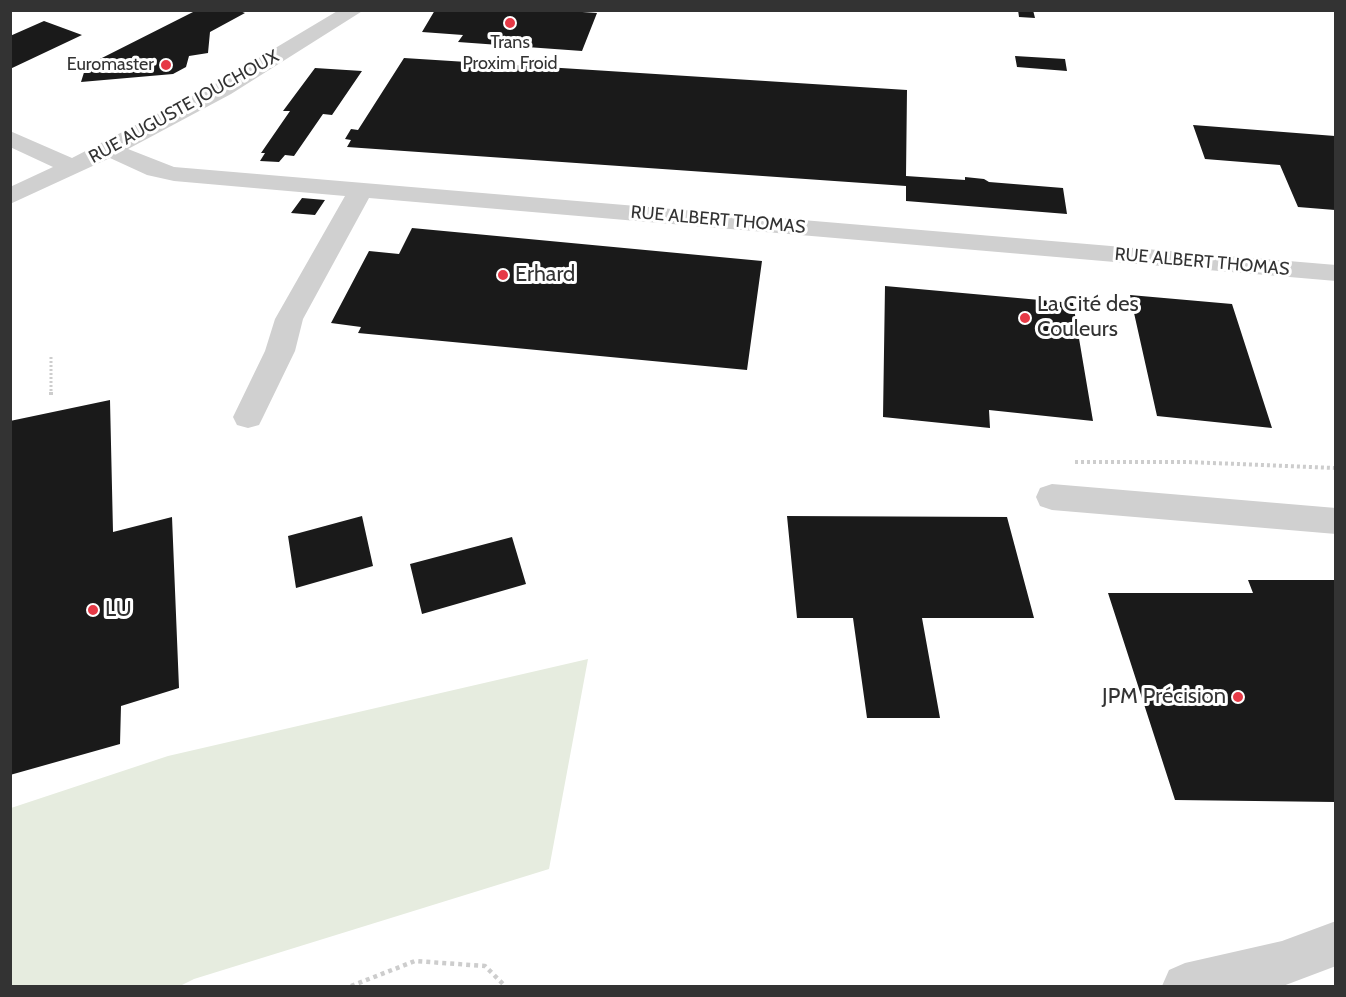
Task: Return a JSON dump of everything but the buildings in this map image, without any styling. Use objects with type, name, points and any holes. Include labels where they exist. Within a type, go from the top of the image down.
[{"type":"street","name":"RUE AUGUSTE JOUCHOUX","points":[[10,197],[73,168],[223,89],[354,10]]},
{"type":"street","points":[[10,138],[73,168]]},
{"type":"street","name":"RUE ALBERT THOMAS","points":[[110,149],[156,170],[174,174],[1334,277]]},
{"type":"street","points":[[248,417],[280,351],[289,319],[361,190]]},
{"type":"street","points":[[1052,497],[1335,521]]},
{"type":"street","points":[[1185,987],[1282,964],[1335,943]]},
{"type":"path","points":[[51,357],[51,397]]},
{"type":"path","points":[[1075,462],[1188,462],[1335,468]]},
{"type":"path","points":[[351,987],[415,961],[486,966],[505,987]]},
{"type":"shaded area","points":[[588,659],[549,869],[194,979],[180,986],[11,986],[11,808],[168,756]]},
{"type":"place","name":"Trans Proxim Froid","points":[[510,23]]},
{"type":"place","name":"Euromaster","points":[[166,65]]},
{"type":"place","name":"Erhard","points":[[503,275]]},
{"type":"place","name":"La Cité des Couleurs","points":[[1025,318]]},
{"type":"place","name":"LU","points":[[93,610]]},
{"type":"place","name":"JPM Précision","points":[[1238,697]]}]
